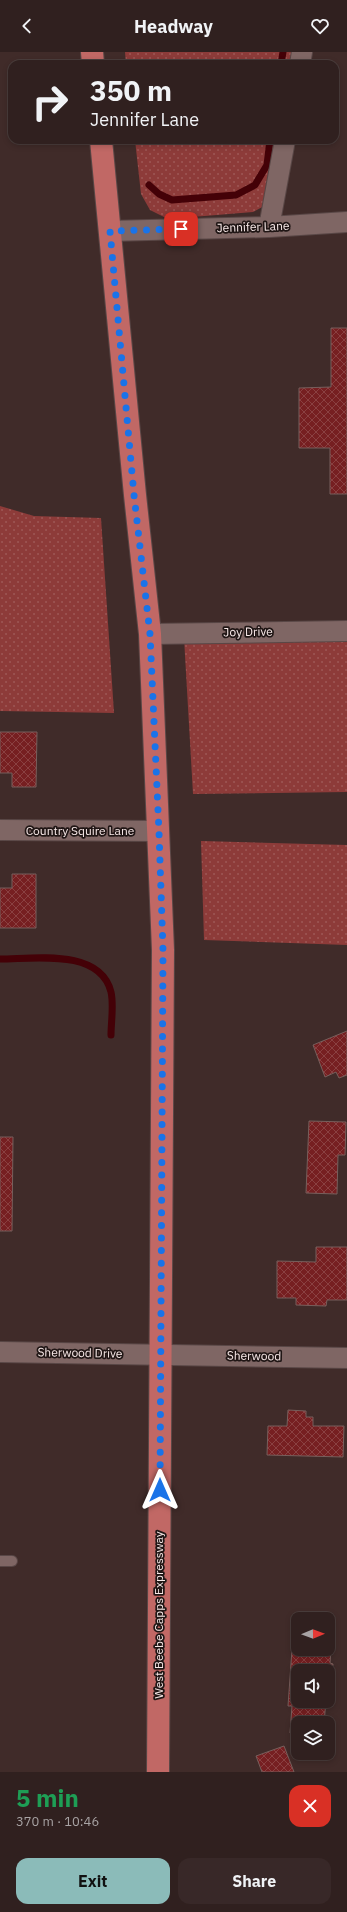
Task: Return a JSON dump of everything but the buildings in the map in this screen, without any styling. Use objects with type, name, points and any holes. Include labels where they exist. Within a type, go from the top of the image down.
[{"type":"main road","name":"West Beebe Capps Expressway","points":[[101,144],[134,495],[150,634],[159,832],[163,950],[158,1772]]},
{"type":"street","points":[[269,226],[284,144]]},
{"type":"street","name":"Jennifer Lane","points":[[110,231],[347,222]]},
{"type":"street","name":"Joy Drive","points":[[150,634],[347,631]]},
{"type":"street","name":"Country Squire Lane","points":[[0,830],[159,832]]},
{"type":"street","name":"Sherwood Drive","points":[[0,1352],[160,1354]]},
{"type":"street","name":"Sherwood","points":[[160,1354],[347,1358]]},
{"type":"lane","points":[[0,1561],[12,1561]]},
{"type":"shaded area","points":[[125,52],[297,52],[296,60],[126,60]]},
{"type":"shaded area","points":[[135,144],[280,144],[266,205],[253,212],[168,219],[150,210],[141,194]]},
{"type":"shaded area","points":[[0,506],[34,516],[101,518],[114,713],[0,711]]},
{"type":"shaded area","points":[[347,637],[347,792],[193,794],[184,638]]},
{"type":"shaded area","points":[[201,841],[347,845],[347,945],[204,940]]},
{"type":"waterway","points":[[282,60],[283,52]]},
{"type":"waterway","points":[[149,185],[159,194],[172,200],[236,195],[255,185],[267,165],[270,144]]},
{"type":"waterway","points":[[0,959],[64,959],[80,962],[94,968],[104,978],[111,992],[111,1035]]},
{"type":"route","points":[[160,1490],[163,950],[159,832],[150,634],[134,495],[110,231],[181,229]]}]
